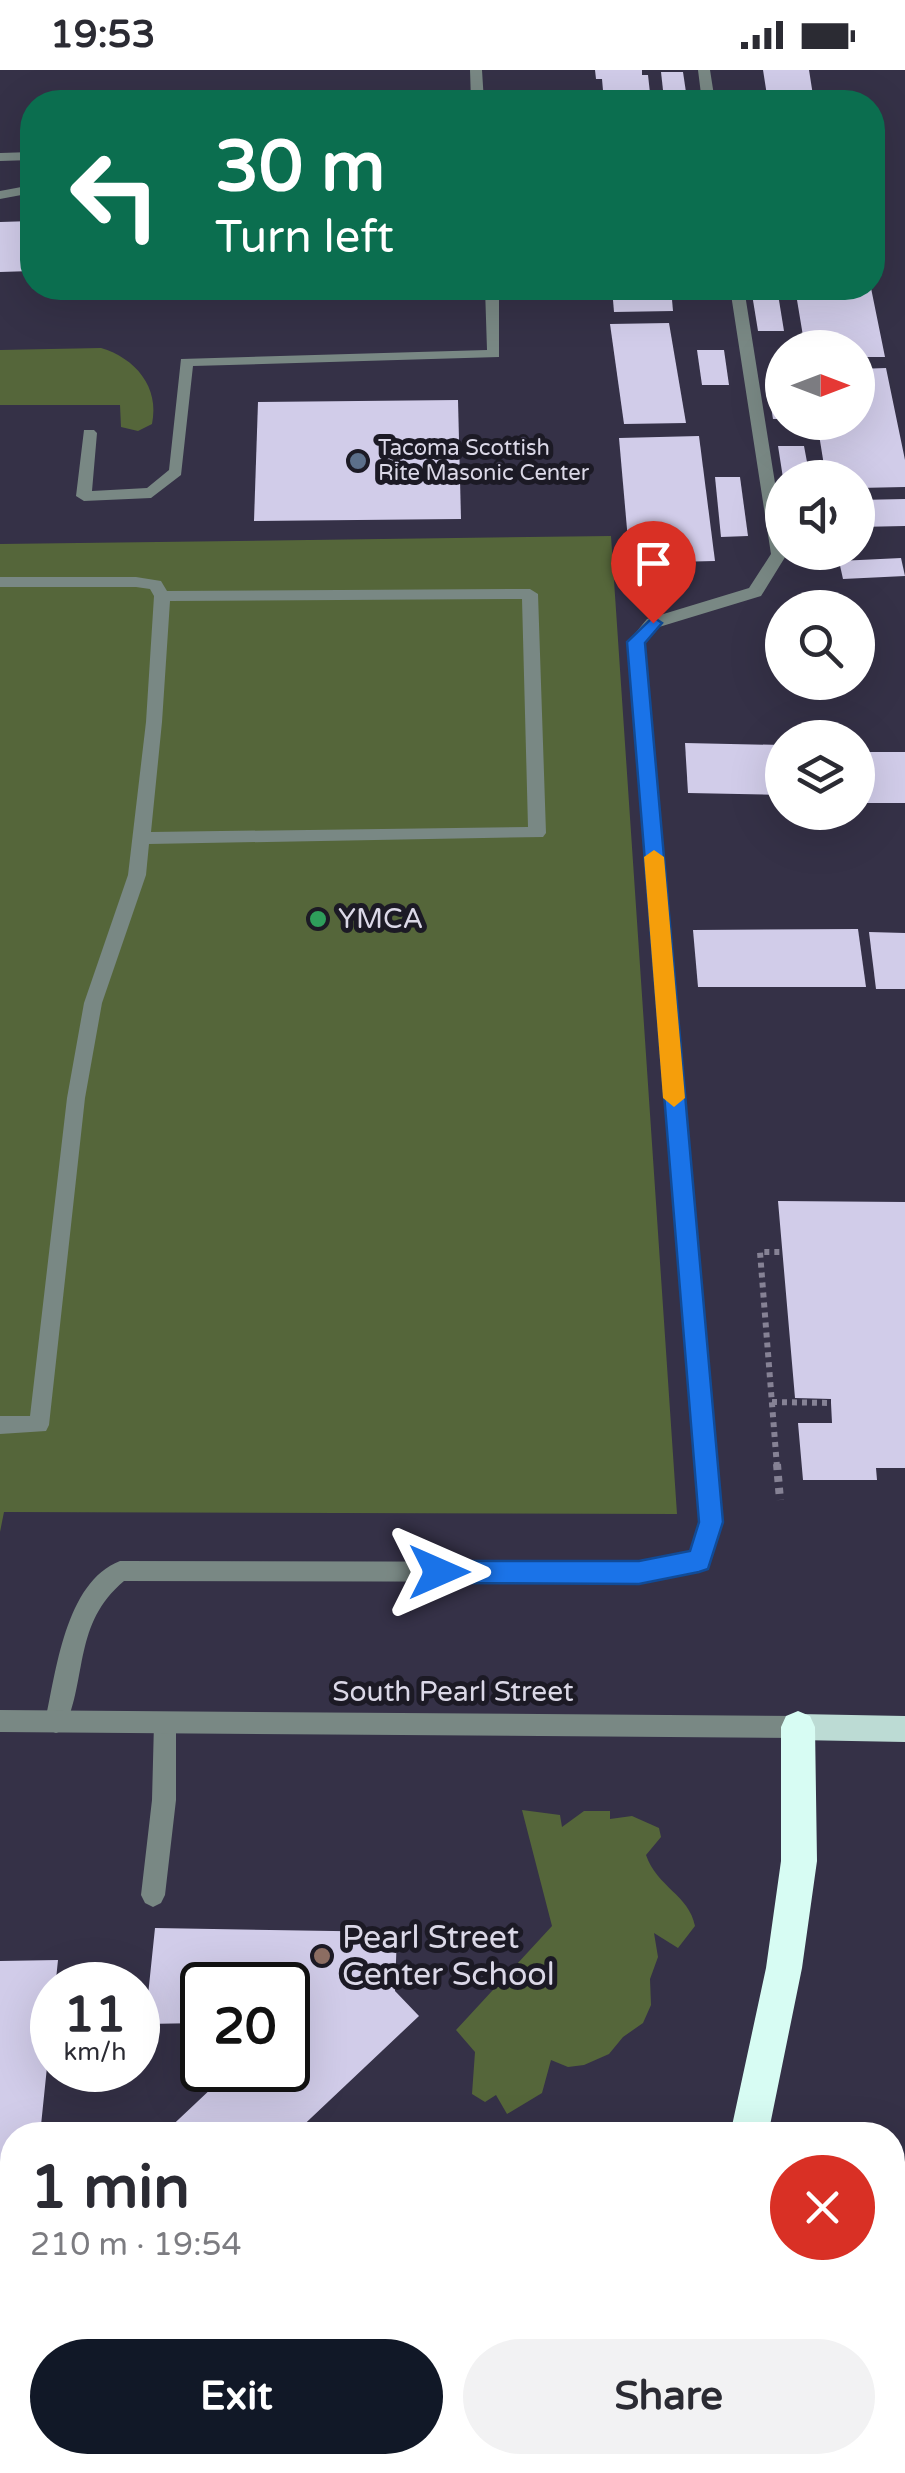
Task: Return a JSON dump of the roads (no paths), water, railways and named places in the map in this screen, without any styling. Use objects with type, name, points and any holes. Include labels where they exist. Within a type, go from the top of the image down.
[{"type":"highway","points":[[753,2122],[784,1968],[799,1861],[798,1727]]},
{"type":"main road","name":"South Pearl Street","points":[[798,1727],[905,1729]]},
{"type":"street","points":[[89,433],[84,496],[151,493],[168,483],[176,472],[186,362],[494,354],[492,300]]},
{"type":"street","points":[[56,1722],[84,1605],[102,1583],[120,1572],[639,1572],[699,1561],[711,1522],[636,642],[653,623],[754,592],[779,554],[740,300]]},
{"type":"street","points":[[0,582],[136,582],[155,586],[162,596],[154,722],[137,875],[93,1003],[39,1425],[0,1425]]},
{"type":"street","points":[[141,838],[537,833],[530,594],[162,596]]},
{"type":"street","name":"South Pearl Street","points":[[0,1721],[798,1727]]},
{"type":"street","points":[[153,1896],[164,1800],[165,1723]]},
{"type":"place","name":"Tacoma Scottish Rite Masonic Center","points":[[358,461]]},
{"type":"place","name":"YMCA","points":[[318,919]]},
{"type":"place","name":"Pearl Street Center School","points":[[322,1956]]}]
